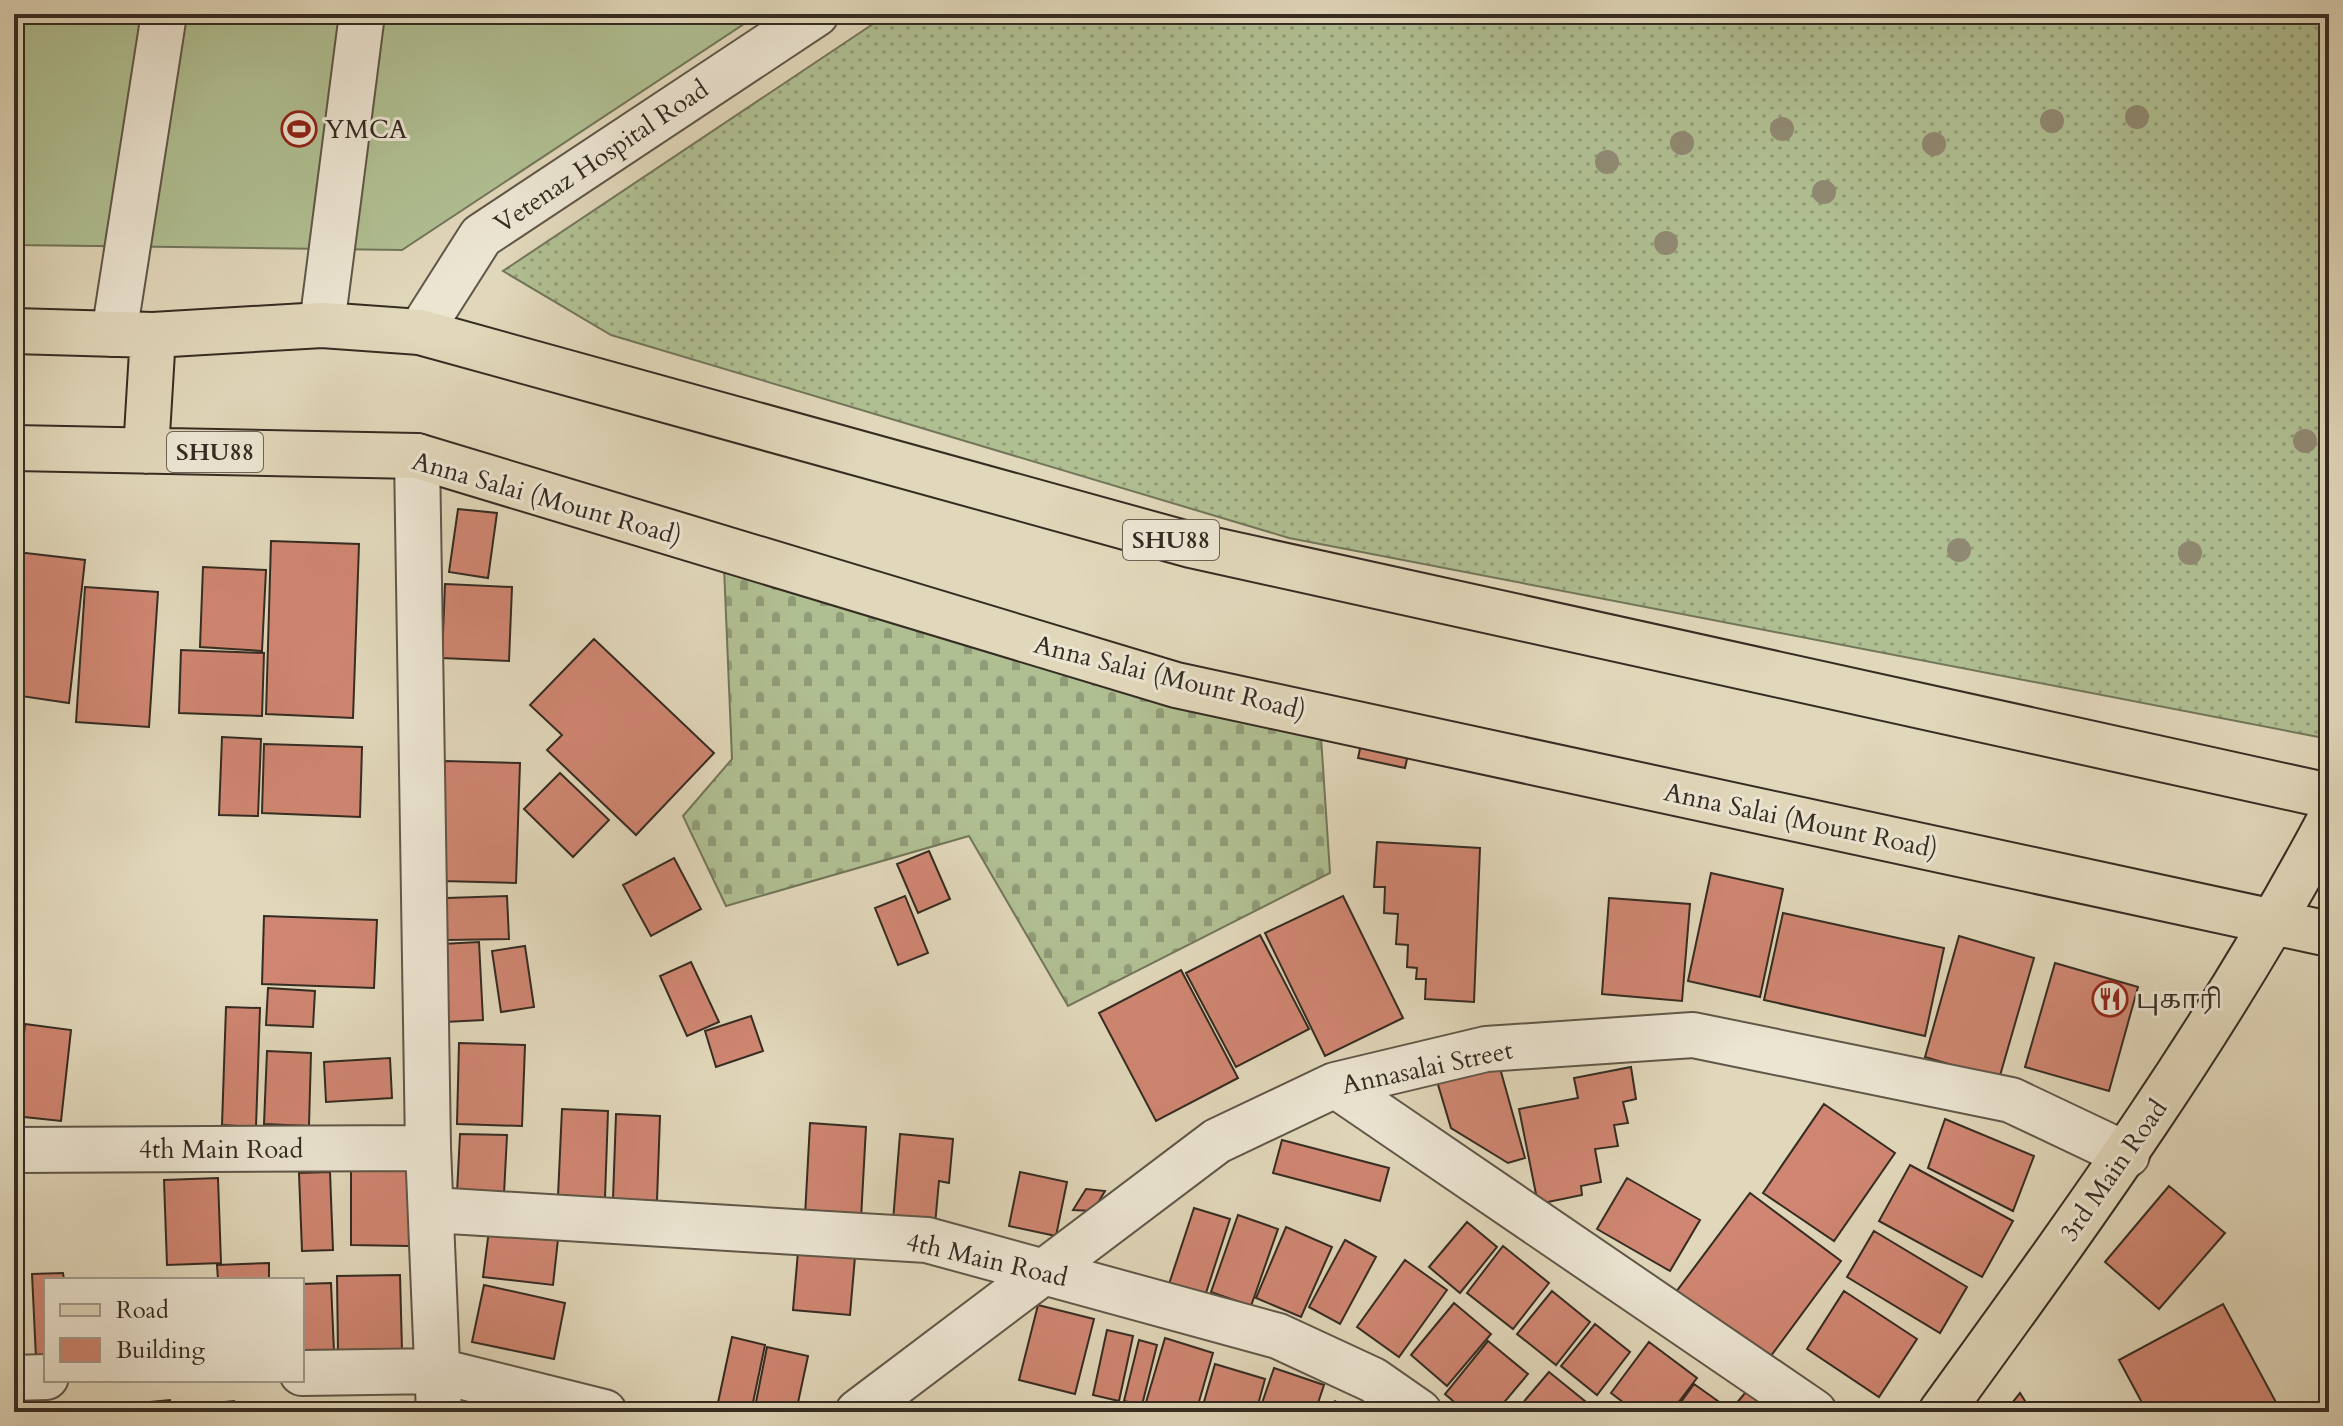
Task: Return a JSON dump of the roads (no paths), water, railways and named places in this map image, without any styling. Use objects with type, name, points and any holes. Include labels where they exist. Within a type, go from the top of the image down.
[{"type":"main road","name":"SHU88","points":[[14,331],[134,335],[322,325],[420,332],[1191,545],[2329,796]]},
{"type":"main road","points":[[134,335],[146,451]]},
{"type":"main road","name":"Anna Salai (Mount Road)","points":[[14,448],[417,456],[1176,685],[2329,934]]},
{"type":"main road","name":"3rd Main Road","points":[[1941,1412],[2127,1155],[2275,922],[2329,821]]},
{"type":"street","points":[[134,335],[164,14]]},
{"type":"street","points":[[322,325],[362,14]]},
{"type":"street","name":"Vetenaz Hospital Road","points":[[420,332],[481,236],[816,14]]},
{"type":"street","points":[[417,456],[428,1148],[439,1392]]},
{"type":"street","name":"Annasalai Street","points":[[858,1412],[1042,1270],[1115,1221],[1217,1141],[1335,1085],[1486,1049],[1693,1035],[2011,1100],[2127,1155]]},
{"type":"street","points":[[1335,1085],[1814,1412]]},
{"type":"street","name":"4th Main Road","points":[[14,1150],[428,1148]]},
{"type":"street","name":"4th Main Road","points":[[433,1210],[927,1240],[1278,1336],[1373,1380],[1419,1412]]},
{"type":"street","points":[[304,1373],[604,1412]]},
{"type":"street","points":[[14,1378],[44,1377]]},
{"type":"place","name":"YMCA","points":[[299,129]]},
{"type":"place","name":"புகாரி","points":[[2110,999]]}]
